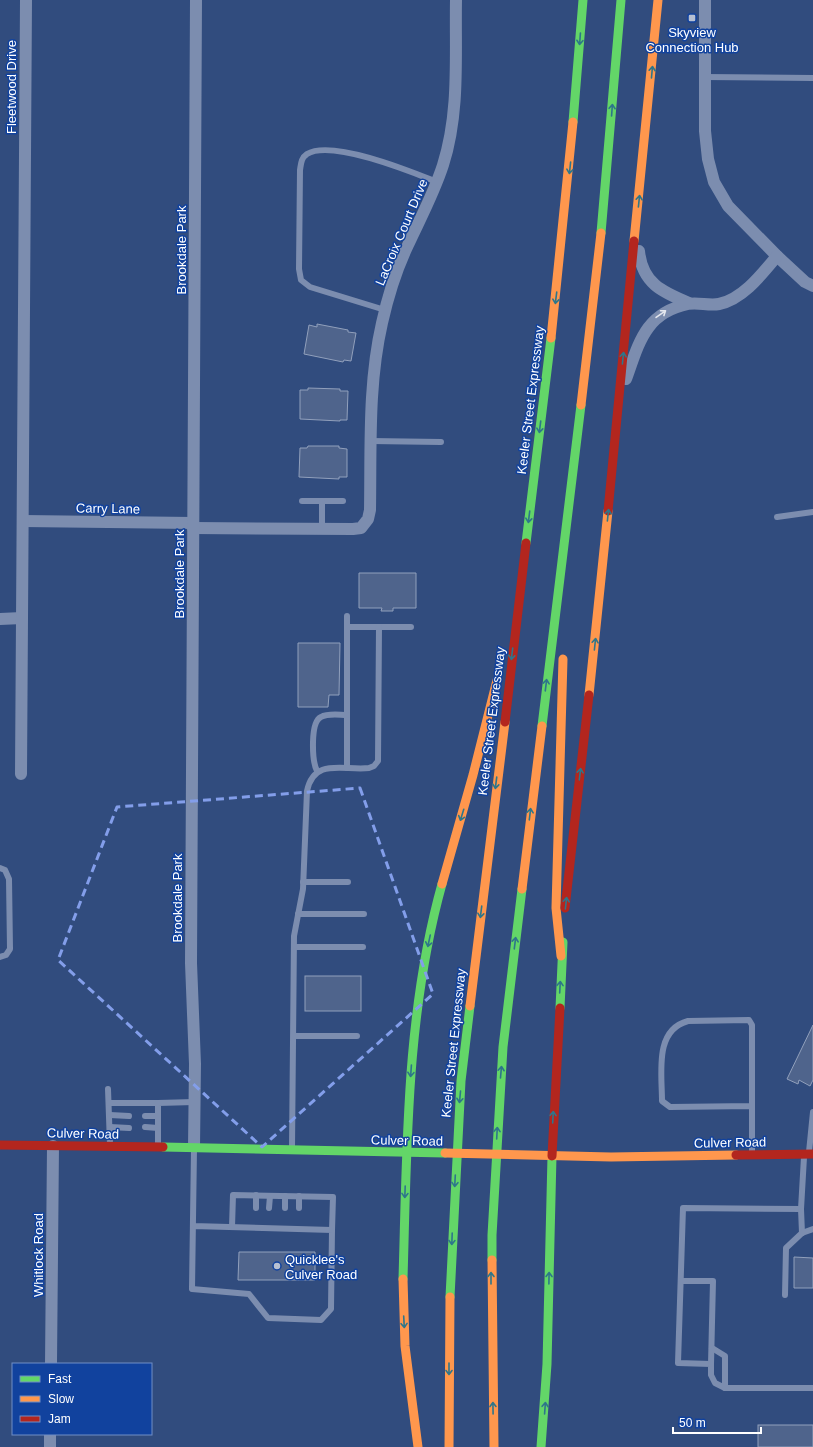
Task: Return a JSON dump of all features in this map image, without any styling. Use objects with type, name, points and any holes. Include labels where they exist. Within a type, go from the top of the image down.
[{"type":"main road","name":"Keeler Street Expressway","points":[[449,1447],[448,1354],[453,1200],[458,1114],[468,1017],[526,546],[565,211],[583,0]]},
{"type":"main road","points":[[494,1447],[491,1300],[493,1200],[498,1111],[512,967],[600,241],[621,0]]},
{"type":"main road","points":[[541,1447],[547,1364],[552,1156],[561,956],[619,397],[658,0]]},
{"type":"main road","points":[[565,613],[576,448]]},
{"type":"main road","points":[[504,646],[526,546]]},
{"type":"main road","points":[[561,956],[556,908],[563,652]]},
{"type":"main road","points":[[418,1447],[408,1375],[403,1314],[402,1270],[406,1153],[414,1026],[425,959],[441,889],[473,775],[500,667]]},
{"type":"main road","name":"Culver Road","points":[[0,1145],[194,1147],[292,1151],[627,1157],[809,1154]]},
{"type":"street","name":"Fleetwood Drive","points":[[21,774],[26,0]]},
{"type":"street","name":"Brookdale Park","points":[[194,1147],[190,963],[196,0]]},
{"type":"street","name":"LaCroix Court Drive","points":[[322,529],[357,529],[364,525],[368,519],[370,510],[374,365],[385,310],[402,258],[437,182],[446,157],[453,122],[456,0]]},
{"type":"street","points":[[705,0],[705,131],[708,159],[714,182],[728,206],[777,256],[805,282],[813,286]]},
{"type":"street","points":[[636,225],[640,265],[650,280],[664,293],[690,303]]},
{"type":"street","points":[[619,397],[641,336],[653,320],[669,309],[690,303],[719,304],[736,296],[753,283],[777,256]]},
{"type":"street","name":"Carry Lane","points":[[23,521],[322,529]]},
{"type":"street","points":[[0,619],[22,618]]},
{"type":"street","name":"Whitlock Road","points":[[51,1363],[53,1146]]},
{"type":"street","points":[[50,1435],[50,1447]]},
{"type":"lane","points":[[704,77],[813,78]]},
{"type":"lane","points":[[385,310],[310,287],[301,280],[299,269],[300,170],[303,159],[307,154],[316,152],[351,153],[387,163],[437,182]]},
{"type":"lane","points":[[371,441],[441,442]]},
{"type":"lane","points":[[302,501],[343,501]]},
{"type":"lane","points":[[322,501],[322,529]]},
{"type":"lane","points":[[777,517],[813,512]]},
{"type":"lane","points":[[347,768],[348,616]]},
{"type":"lane","points":[[292,1151],[294,947],[303,882],[307,791],[311,778],[318,771],[324,769],[372,767],[376,764],[379,758],[379,627]]},
{"type":"lane","points":[[348,628],[411,628]]},
{"type":"lane","points":[[318,771],[314,757],[314,730],[316,721],[324,716],[347,715]]},
{"type":"lane","points":[[0,868],[5,870],[9,879],[10,949],[6,955],[0,958]]},
{"type":"lane","points":[[303,882],[348,882]]},
{"type":"lane","points":[[298,914],[364,914]]},
{"type":"lane","points":[[294,947],[363,947]]},
{"type":"lane","points":[[752,1106],[670,1107],[662,1101],[662,1049],[667,1036],[678,1023],[688,1021],[748,1020],[752,1025],[752,1106],[752,1154]]},
{"type":"lane","points":[[294,1036],[356,1036]]},
{"type":"lane","points":[[108,1089],[110,1146]]},
{"type":"lane","points":[[109,1103],[194,1102]]},
{"type":"lane","points":[[158,1103],[158,1147]]},
{"type":"lane","points":[[802,1233],[801,1209],[813,1113]]},
{"type":"lane","points":[[110,1115],[129,1116]]},
{"type":"lane","points":[[145,1116],[158,1116]]},
{"type":"lane","points":[[110,1127],[129,1128]]},
{"type":"lane","points":[[145,1128],[158,1128]]},
{"type":"lane","points":[[194,1147],[192,1289],[249,1294],[268,1318],[321,1320],[331,1309],[333,1197],[233,1195],[232,1227]]},
{"type":"lane","points":[[256,1196],[256,1208]]},
{"type":"lane","points":[[269,1208],[270,1196]]},
{"type":"lane","points":[[285,1196],[285,1208]]},
{"type":"lane","points":[[299,1196],[299,1208]]},
{"type":"lane","points":[[711,1364],[678,1363],[683,1208],[801,1209]]},
{"type":"lane","points":[[269,1221],[269,1228]]},
{"type":"lane","points":[[284,1221],[284,1229]]},
{"type":"lane","points":[[298,1229],[299,1222]]},
{"type":"lane","points":[[193,1226],[232,1227],[255,1224],[269,1228],[332,1230]]},
{"type":"lane","points":[[785,1295],[786,1248],[802,1233],[813,1229]]},
{"type":"lane","points":[[681,1281],[713,1282],[711,1374],[715,1383],[725,1388],[813,1388]]},
{"type":"lane","points":[[712,1348],[725,1356],[725,1388]]},
{"type":"highlighted area","points":[[360,788],[433,994],[262,1147],[58,960],[117,807]]},
{"type":"building","points":[[317,324],[356,333],[351,361],[344,360],[343,362],[304,354],[309,325],[317,327]]},
{"type":"building","points":[[308,388],[340,389],[340,391],[348,391],[347,420],[300,419],[300,390],[308,390]]},
{"type":"building","points":[[308,446],[339,446],[339,448],[347,449],[347,477],[339,477],[339,479],[299,477],[300,448],[307,448]]},
{"type":"building","points":[[359,573],[416,573],[416,608],[393,608],[393,611],[381,611],[382,608],[359,608]]},
{"type":"building","points":[[298,643],[340,643],[339,695],[329,695],[328,707],[298,707]]},
{"type":"building","points":[[305,976],[361,976],[361,1011],[305,1011]]},
{"type":"building","points":[[813,1025],[813,1080],[810,1086],[799,1080],[798,1084],[787,1079]]},
{"type":"building","name":"Quicklee's Culver Road","points":[[239,1252],[315,1252],[315,1280],[238,1280]]},
{"type":"building","points":[[794,1257],[813,1258],[813,1288],[794,1288]]},
{"type":"building","points":[[758,1425],[813,1425],[813,1447],[758,1447]]},
{"type":"traffic: fast","points":[[573,122],[583,0]]},
{"type":"traffic: fast","points":[[601,233],[621,0]]},
{"type":"traffic: fast","points":[[526,543],[551,338]]},
{"type":"traffic: fast","points":[[542,726],[581,405]]},
{"type":"traffic: fast","points":[[403,1279],[410,1080],[421,981],[430,933],[442,884]]},
{"type":"traffic: fast","points":[[492,1260],[492,1235],[503,1047],[522,889]]},
{"type":"traffic: fast","points":[[560,1008],[563,942]]},
{"type":"traffic: fast","points":[[450,1297],[461,1081],[470,1006]]},
{"type":"traffic: fast","points":[[163,1147],[445,1153]]},
{"type":"traffic: fast","points":[[541,1447],[547,1364],[552,1156]]},
{"type":"traffic: slow","points":[[634,241],[658,0]]},
{"type":"traffic: slow","points":[[551,338],[573,122]]},
{"type":"traffic: slow","points":[[581,405],[601,233]]},
{"type":"traffic: slow","points":[[589,695],[608,511]]},
{"type":"traffic: slow","points":[[561,956],[556,908],[563,659]]},
{"type":"traffic: slow","points":[[442,884],[473,775],[497,680]]},
{"type":"traffic: slow","points":[[470,1006],[505,722]]},
{"type":"traffic: slow","points":[[522,889],[542,726]]},
{"type":"traffic: slow","points":[[445,1153],[611,1157],[736,1155]]},
{"type":"traffic: slow","points":[[492,1260],[494,1447]]},
{"type":"traffic: slow","points":[[403,1279],[405,1346],[418,1447]]},
{"type":"traffic: slow","points":[[449,1447],[450,1297]]},
{"type":"traffic: jam","points":[[608,511],[634,241]]},
{"type":"traffic: jam","points":[[505,722],[526,543]]},
{"type":"traffic: jam","points":[[565,908],[589,695]]},
{"type":"traffic: jam","points":[[552,1156],[560,1008]]},
{"type":"traffic: jam","points":[[0,1145],[163,1147]]},
{"type":"traffic: jam","points":[[736,1155],[813,1154]]},
{"type":"place","name":"Skyview Connection Hub","points":[[692,18]]},
{"type":"place","name":"Quicklee's Culver Road","points":[[277,1266]]}]
